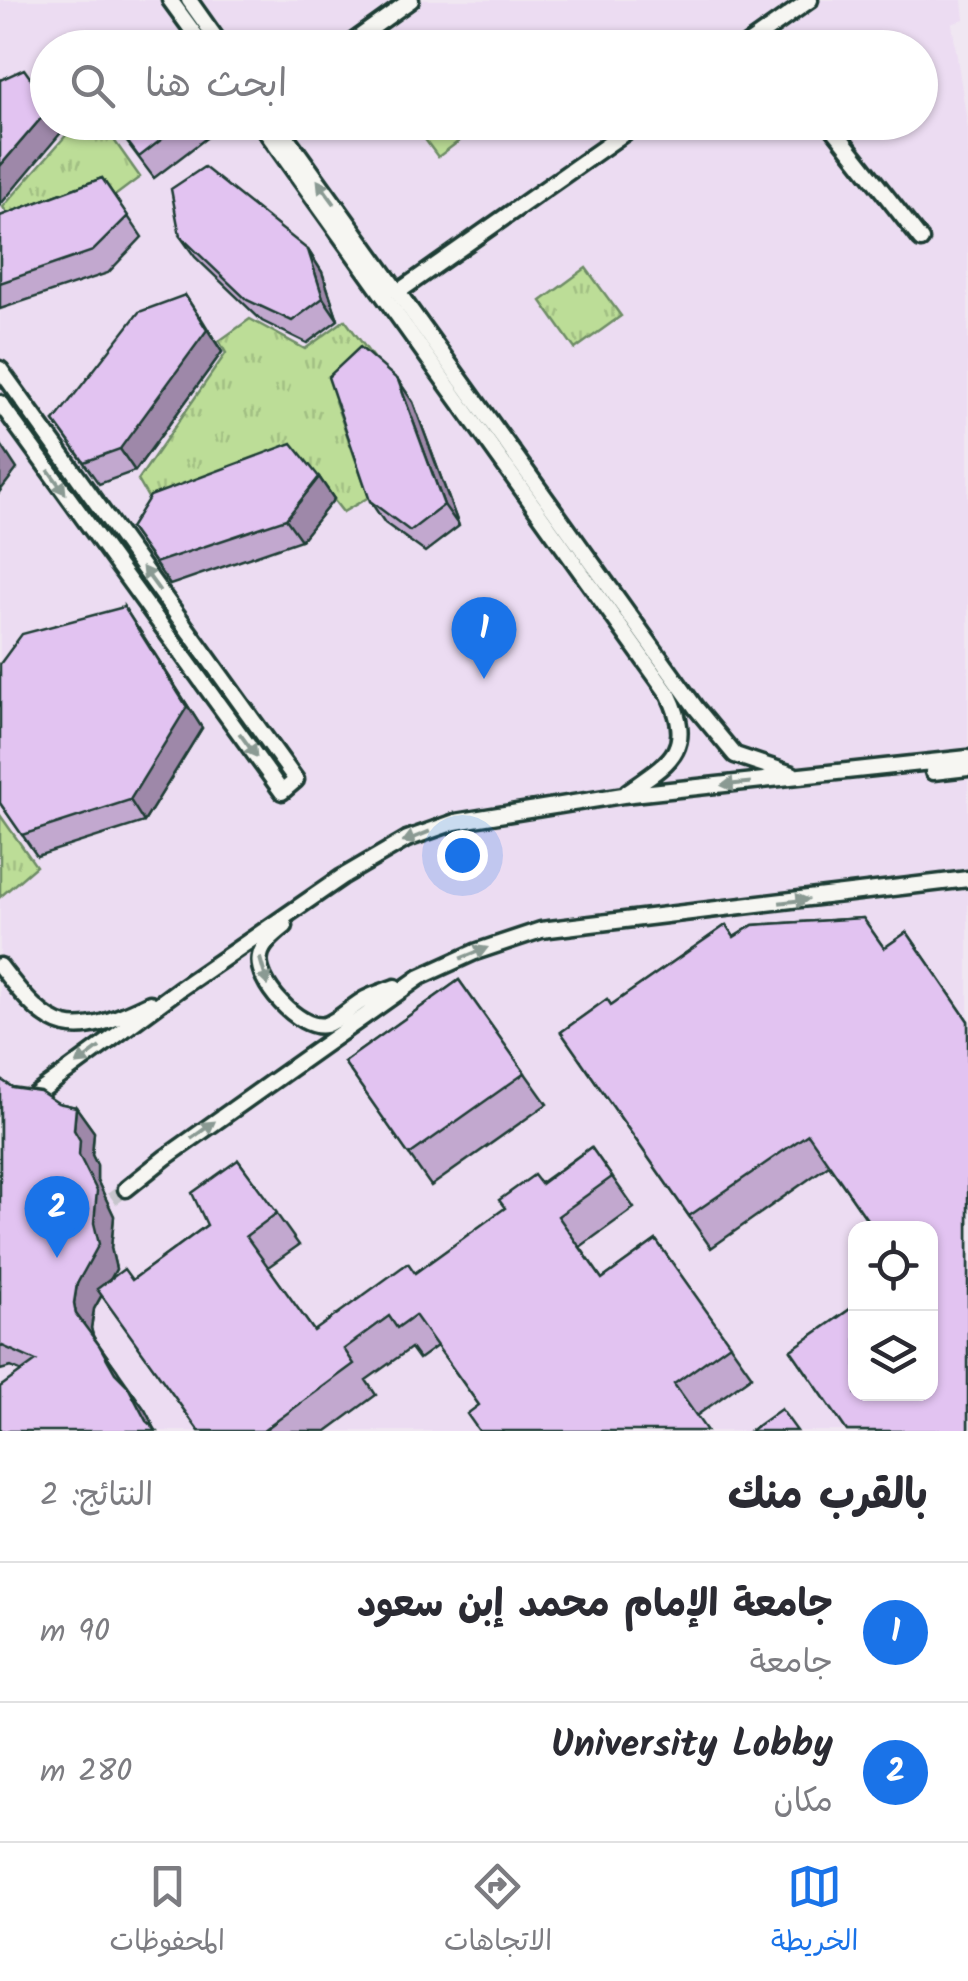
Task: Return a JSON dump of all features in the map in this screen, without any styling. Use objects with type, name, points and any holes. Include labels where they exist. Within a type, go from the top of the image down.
[{"type":"street","points":[[170,0],[191,30]]},
{"type":"street","points":[[189,0],[210,30]]},
{"type":"street","points":[[369,30],[411,0]]},
{"type":"street","points":[[768,30],[810,0]]},
{"type":"street","points":[[271,140],[670,694],[682,720],[679,746],[663,767],[622,795]]},
{"type":"street","points":[[289,140],[696,708],[734,755],[798,776]]},
{"type":"street","points":[[398,292],[615,140]]},
{"type":"street","points":[[842,140],[921,240]]},
{"type":"street","points":[[0,368],[296,780],[282,792],[0,403]]},
{"type":"street","points":[[32,1098],[178,990],[342,877],[408,840],[456,822],[622,795],[968,758]]},
{"type":"street","points":[[867,771],[968,768]]},
{"type":"street","points":[[934,883],[968,870]]},
{"type":"street","points":[[342,877],[270,939],[260,956],[260,970],[270,991],[309,1024],[324,1025],[366,998],[475,952],[541,930],[968,879]]},
{"type":"street","points":[[0,966],[43,1016],[70,1027],[105,1024],[178,990]]},
{"type":"street","points":[[126,1189],[420,977]]},
{"type":"shaded area","points":[[0,0],[962,0],[964,19],[952,24],[968,129],[968,1431],[0,1431]]},
{"type":"green space","points":[[62,140],[114,140],[140,177],[112,198],[19,232],[3,207]]},
{"type":"green space","points":[[426,140],[460,140],[438,157]]},
{"type":"green space","points":[[586,268],[621,316],[575,349],[541,301]]},
{"type":"green space","points":[[250,319],[305,349],[345,320],[377,363],[335,401],[369,497],[343,512],[301,458],[158,515],[138,480],[226,353],[219,341]]},
{"type":"green space","points":[[0,815],[36,866],[0,897]]},
{"type":"building","points":[[24,69],[30,78],[30,131],[0,166],[0,80]]},
{"type":"building","points":[[126,140],[161,140],[139,157]]},
{"type":"building","points":[[204,167],[308,250],[323,298],[292,321],[247,300],[180,236],[171,189]]},
{"type":"building","points":[[102,178],[128,216],[93,251],[0,283],[0,216]]},
{"type":"building","points":[[185,295],[207,330],[120,449],[84,462],[54,421],[139,312]]},
{"type":"building","points":[[360,347],[398,380],[444,505],[410,531],[370,501],[328,377]]},
{"type":"building","points":[[292,443],[319,477],[286,519],[155,563],[130,528],[150,496]]},
{"type":"building","points":[[124,607],[187,707],[130,800],[22,835],[0,803],[0,664],[22,634]]},
{"type":"building","points":[[863,918],[884,948],[907,932],[968,1021],[968,1431],[847,1431],[791,1350],[848,1311],[848,1401],[938,1401],[938,1221],[868,1221],[808,1134],[689,1216],[561,1032],[607,999],[611,1005],[726,925],[734,937],[753,925]]},
{"type":"building","points":[[459,980],[525,1073],[409,1155],[344,1062]]},
{"type":"building","points":[[0,1079],[12,1087],[40,1091],[58,1103],[76,1107],[74,1130],[80,1140],[79,1155],[97,1191],[94,1223],[99,1244],[77,1284],[76,1314],[127,1385],[146,1421],[157,1431],[0,1431],[0,1387],[36,1361],[0,1345]]},
{"type":"building","points":[[591,1147],[612,1177],[558,1216],[602,1279],[656,1240],[730,1344],[674,1384],[707,1431],[479,1431],[467,1414],[479,1405],[415,1315],[397,1328],[389,1316],[344,1349],[354,1364],[263,1431],[199,1431],[97,1289],[124,1269],[132,1280],[207,1225],[192,1193],[238,1160],[277,1213],[246,1236],[314,1331],[408,1263],[415,1273],[505,1208],[499,1200],[534,1175],[541,1184]]},
{"type":"building","points":[[781,1409],[797,1431],[750,1431]]},
{"type":"tunnel","points":[[95,1211],[126,1189]]},
{"type":"place","name":"جامعة الإمام محمد إبن سعود","points":[[484,679]]},
{"type":"place","name":"University Lobby","points":[[57,1258]]}]
